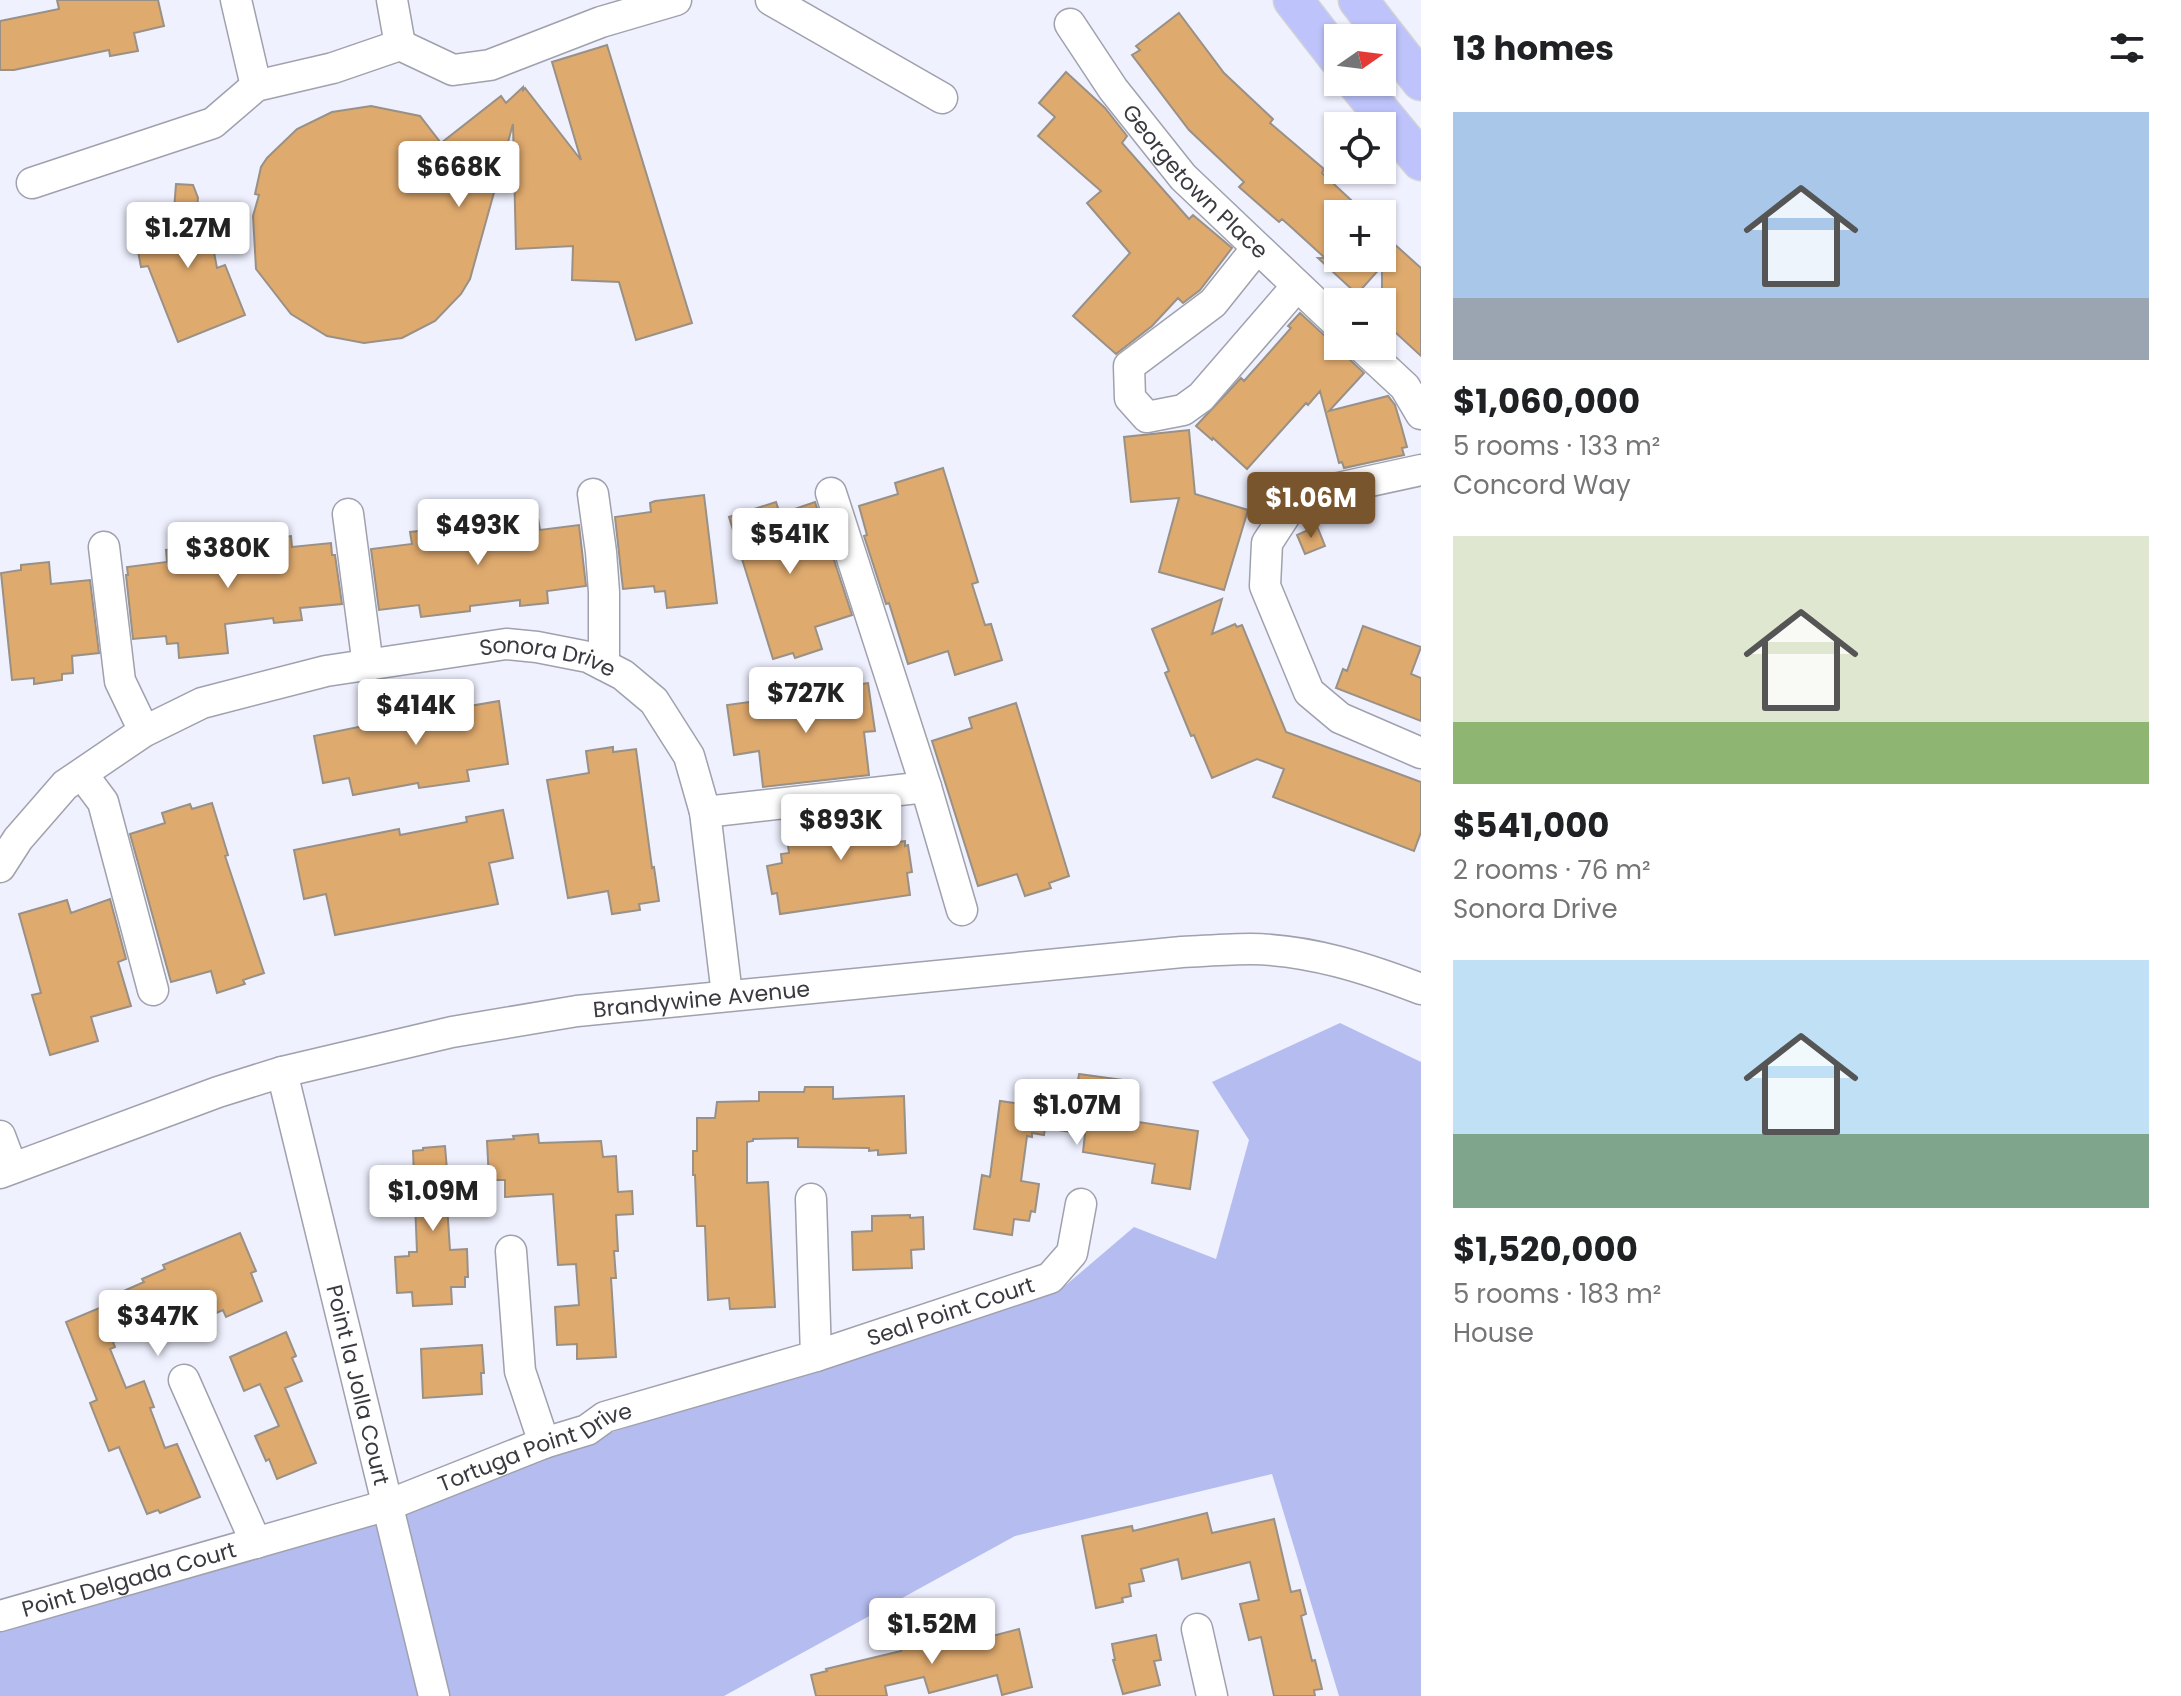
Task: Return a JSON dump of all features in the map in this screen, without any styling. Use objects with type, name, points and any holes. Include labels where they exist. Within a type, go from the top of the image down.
[{"type":"main road","points":[[1293,0],[1324,40]]},
{"type":"main road","points":[[1358,0],[1421,81]]},
{"type":"main road","points":[[1368,96],[1421,161]]},
{"type":"street","points":[[236,0],[252,73]]},
{"type":"street","points":[[392,0],[400,45]]},
{"type":"street","points":[[32,183],[213,123],[252,73],[333,68],[400,45],[453,70],[490,65],[601,22],[676,0]]},
{"type":"street","points":[[771,0],[942,98]]},
{"type":"street","name":"Georgetown Place","points":[[1070,24],[1113,89],[1183,177],[1324,311]]},
{"type":"street","points":[[1257,248],[1213,303],[1129,366],[1130,398],[1147,417],[1183,410],[1201,397],[1297,286]]},
{"type":"street","points":[[1376,360],[1405,387],[1421,414]]},
{"type":"street","points":[[1421,470],[1297,497],[1267,543],[1265,586],[1309,692],[1340,718],[1421,753]]},
{"type":"street","points":[[831,493],[926,787],[962,910]]},
{"type":"street","points":[[593,494],[604,592],[604,665]]},
{"type":"street","points":[[348,514],[368,666]]},
{"type":"street","points":[[104,547],[120,681],[144,731]]},
{"type":"street","name":"Sonora Drive","points":[[0,867],[9,832],[65,785],[144,731],[202,703],[326,671],[506,644],[537,647],[588,657],[623,675],[654,701],[689,756],[705,812],[727,995]]},
{"type":"street","points":[[82,774],[103,802],[153,990]]},
{"type":"street","points":[[705,812],[926,787]]},
{"type":"street","name":"Brandywine Avenue","points":[[6,1171],[218,1092],[282,1072],[452,1032],[577,1011],[1182,952],[1252,949],[1303,954],[1366,968],[1421,989]]},
{"type":"street","name":"Point la Jolla Court","points":[[282,1072],[434,1696]]},
{"type":"street","points":[[0,1136],[6,1171]]},
{"type":"street","points":[[811,1199],[816,1356]]},
{"type":"street","name":"Seal Point Court","points":[[816,1356],[1050,1278],[1072,1253],[1081,1204]]},
{"type":"street","points":[[511,1251],[520,1371],[544,1443]]},
{"type":"street","name":"Tortuga Point Drive","points":[[256,1543],[388,1505],[544,1443],[587,1430],[605,1417],[816,1356]]},
{"type":"street","points":[[184,1380],[256,1543]]},
{"type":"street","name":"Point Delgada Court","points":[[0,1616],[256,1543]]},
{"type":"street","points":[[1197,1629],[1212,1696]]},
{"type":"shaded area","points":[[1340,1023],[1421,1062],[1421,1696],[1339,1696],[1272,1474],[1015,1536],[724,1696],[0,1696],[0,1609],[388,1505],[1066,1285],[1134,1227],[1216,1259],[1249,1140],[1212,1082]]},
{"type":"building","points":[[57,0],[158,0],[164,26],[134,33],[138,51],[110,56],[109,50],[14,70],[0,70],[0,21],[59,9]]},
{"type":"building","points":[[1179,13],[1224,73],[1273,119],[1270,123],[1324,169],[1324,184],[1334,184],[1351,200],[1324,200],[1324,257],[1282,219],[1279,222],[1239,187],[1244,182],[1189,130],[1132,55],[1140,50],[1136,46]]},
{"type":"building","points":[[607,45],[692,323],[636,340],[619,282],[572,280],[573,246],[516,249],[513,124],[470,279],[461,294],[435,321],[402,338],[364,343],[327,336],[291,314],[256,269],[253,216],[259,195],[255,194],[261,167],[297,129],[332,112],[371,106],[420,116],[441,143],[501,96],[506,103],[523,87],[581,160],[552,62]]},
{"type":"building","points":[[1066,72],[1105,108],[1127,136],[1122,143],[1189,219],[1193,215],[1232,248],[1200,290],[1183,303],[1178,298],[1152,326],[1116,354],[1073,316],[1130,253],[1087,203],[1101,191],[1038,136],[1055,117],[1039,103]]},
{"type":"building","points":[[176,184],[193,185],[198,198],[196,218],[207,216],[217,268],[225,265],[245,315],[178,342],[148,266],[141,267],[134,230],[173,223]]},
{"type":"building","points":[[1396,246],[1421,268],[1421,356],[1396,333],[1396,288],[1382,288],[1382,272],[1396,272]]},
{"type":"building","points":[[1333,272],[1377,272],[1362,288],[1350,288]]},
{"type":"building","points":[[1300,313],[1324,335],[1324,360],[1350,360],[1364,373],[1329,411],[1388,396],[1395,405],[1407,447],[1402,448],[1404,455],[1344,468],[1342,462],[1339,463],[1320,391],[1247,469],[1196,426],[1241,378],[1244,381],[1291,328],[1288,326]]},
{"type":"building","points":[[1189,430],[1195,494],[1248,510],[1224,590],[1159,572],[1179,498],[1131,502],[1124,437]]},
{"type":"building","points":[[943,468],[978,582],[972,584],[985,625],[991,624],[1002,660],[955,675],[948,651],[908,664],[864,536],[867,535],[859,506],[898,494],[895,483]]},
{"type":"building","points":[[704,495],[717,603],[667,608],[665,591],[655,592],[654,586],[623,589],[615,517],[651,512],[650,503],[655,501]]},
{"type":"building","points":[[776,502],[780,514],[815,502],[852,615],[815,627],[822,649],[795,658],[793,653],[773,659],[729,517]]},
{"type":"building","points":[[538,519],[540,530],[579,525],[586,586],[547,591],[548,603],[520,606],[520,600],[470,606],[470,611],[421,617],[419,605],[379,610],[371,549],[412,544],[410,532]]},
{"type":"building","points":[[1317,526],[1325,546],[1305,554],[1297,535]]},
{"type":"building","points":[[291,536],[292,547],[331,543],[342,604],[300,608],[302,620],[274,623],[273,618],[225,624],[228,653],[179,658],[178,643],[167,644],[166,636],[133,639],[127,567],[167,562],[166,550]]},
{"type":"building","points":[[49,562],[51,584],[90,580],[99,653],[72,656],[73,673],[62,674],[62,680],[34,684],[34,678],[12,680],[1,573],[21,570],[21,565]]},
{"type":"building","points":[[1222,599],[1212,634],[1235,624],[1237,627],[1242,625],[1286,732],[1421,782],[1421,832],[1414,851],[1273,797],[1284,769],[1257,759],[1212,778],[1165,673],[1169,671],[1152,629]]},
{"type":"building","points":[[1363,626],[1421,647],[1411,674],[1421,678],[1421,721],[1336,688],[1343,669],[1347,671]]},
{"type":"building","points":[[868,683],[875,731],[864,732],[869,775],[763,787],[759,751],[734,755],[727,705],[764,700],[764,704],[810,697],[809,691]]},
{"type":"building","points":[[456,696],[458,708],[499,701],[508,764],[467,770],[469,781],[419,788],[418,783],[353,795],[349,778],[323,783],[314,736],[408,717],[406,704]]},
{"type":"building","points":[[1016,703],[1069,876],[1049,883],[1051,888],[1025,896],[1017,874],[978,886],[932,741],[972,728],[969,718]]},
{"type":"building","points":[[613,747],[613,752],[636,749],[659,901],[639,904],[640,910],[612,914],[608,891],[568,898],[547,780],[589,773],[586,751]]},
{"type":"building","points":[[212,803],[228,855],[225,856],[264,973],[243,980],[245,984],[217,993],[211,971],[171,982],[130,834],[165,823],[162,813],[190,804],[192,809]]},
{"type":"building","points":[[891,809],[896,842],[905,841],[905,846],[908,845],[912,872],[907,873],[910,895],[780,914],[777,893],[772,894],[767,866],[782,863],[781,854],[789,853],[785,821]]},
{"type":"building","points":[[503,810],[513,858],[489,863],[498,904],[335,935],[326,894],[304,899],[294,850],[399,829],[400,835],[467,822],[466,817]]},
{"type":"building","points":[[110,899],[126,959],[118,962],[131,1006],[91,1017],[98,1041],[50,1055],[32,995],[41,993],[19,914],[67,900],[71,913]]},
{"type":"building","points":[[1079,1074],[1131,1081],[1125,1120],[1198,1131],[1190,1189],[1152,1183],[1155,1164],[1083,1152],[1085,1134],[1045,1128],[1044,1135],[1032,1133],[1032,1137],[1027,1136],[1021,1181],[1039,1184],[1035,1212],[1031,1211],[1029,1221],[1014,1219],[1012,1235],[974,1229],[982,1175],[990,1177],[1000,1101],[1073,1111]]},
{"type":"building","points":[[805,1087],[833,1087],[833,1099],[904,1096],[906,1153],[878,1155],[878,1150],[869,1151],[869,1148],[798,1147],[798,1138],[753,1139],[747,1142],[747,1183],[768,1182],[775,1307],[730,1309],[729,1298],[708,1300],[705,1226],[697,1226],[693,1175],[697,1118],[715,1118],[717,1102],[759,1101],[759,1092],[804,1092]]},
{"type":"building","points":[[538,1134],[539,1143],[601,1141],[603,1157],[616,1156],[618,1192],[632,1191],[633,1214],[616,1215],[616,1278],[611,1278],[616,1357],[577,1359],[577,1344],[557,1345],[555,1307],[579,1305],[576,1264],[558,1265],[553,1194],[505,1197],[505,1180],[489,1180],[487,1141]]},
{"type":"building","points":[[445,1146],[447,1170],[462,1168],[464,1201],[452,1201],[452,1205],[447,1205],[450,1250],[467,1249],[468,1277],[465,1277],[465,1287],[451,1287],[452,1304],[413,1306],[412,1292],[397,1293],[395,1257],[417,1252],[413,1151]]},
{"type":"building","points":[[910,1215],[910,1218],[923,1217],[924,1249],[911,1250],[912,1268],[853,1270],[852,1232],[872,1231],[872,1216]]},
{"type":"building","points":[[240,1233],[256,1271],[251,1273],[262,1301],[226,1317],[223,1310],[157,1339],[152,1326],[113,1342],[115,1347],[110,1349],[126,1388],[144,1381],[165,1448],[177,1444],[200,1497],[160,1513],[158,1510],[147,1514],[119,1447],[109,1451],[90,1403],[97,1400],[66,1322],[121,1299],[119,1293],[165,1269],[163,1265]]},
{"type":"building","points":[[286,1332],[302,1381],[285,1388],[316,1463],[277,1479],[255,1436],[279,1426],[260,1384],[244,1391],[230,1357]]},
{"type":"building","points":[[482,1345],[482,1394],[423,1398],[421,1349]]},
{"type":"building","points":[[1207,1513],[1212,1533],[1274,1519],[1291,1592],[1300,1590],[1306,1614],[1301,1616],[1322,1689],[1314,1690],[1315,1696],[1274,1696],[1261,1637],[1249,1640],[1240,1604],[1259,1600],[1250,1562],[1182,1579],[1178,1559],[1141,1569],[1144,1581],[1129,1584],[1131,1596],[1122,1598],[1123,1602],[1096,1608],[1082,1536],[1132,1526],[1133,1531]]},
{"type":"building","points":[[948,1625],[954,1646],[1019,1629],[1032,1687],[1002,1695],[997,1675],[929,1693],[924,1677],[885,1686],[887,1696],[816,1696],[811,1675],[901,1651],[898,1642]]},
{"type":"building","points":[[1156,1635],[1161,1660],[1154,1661],[1160,1685],[1123,1694],[1113,1660],[1112,1644]]}]
